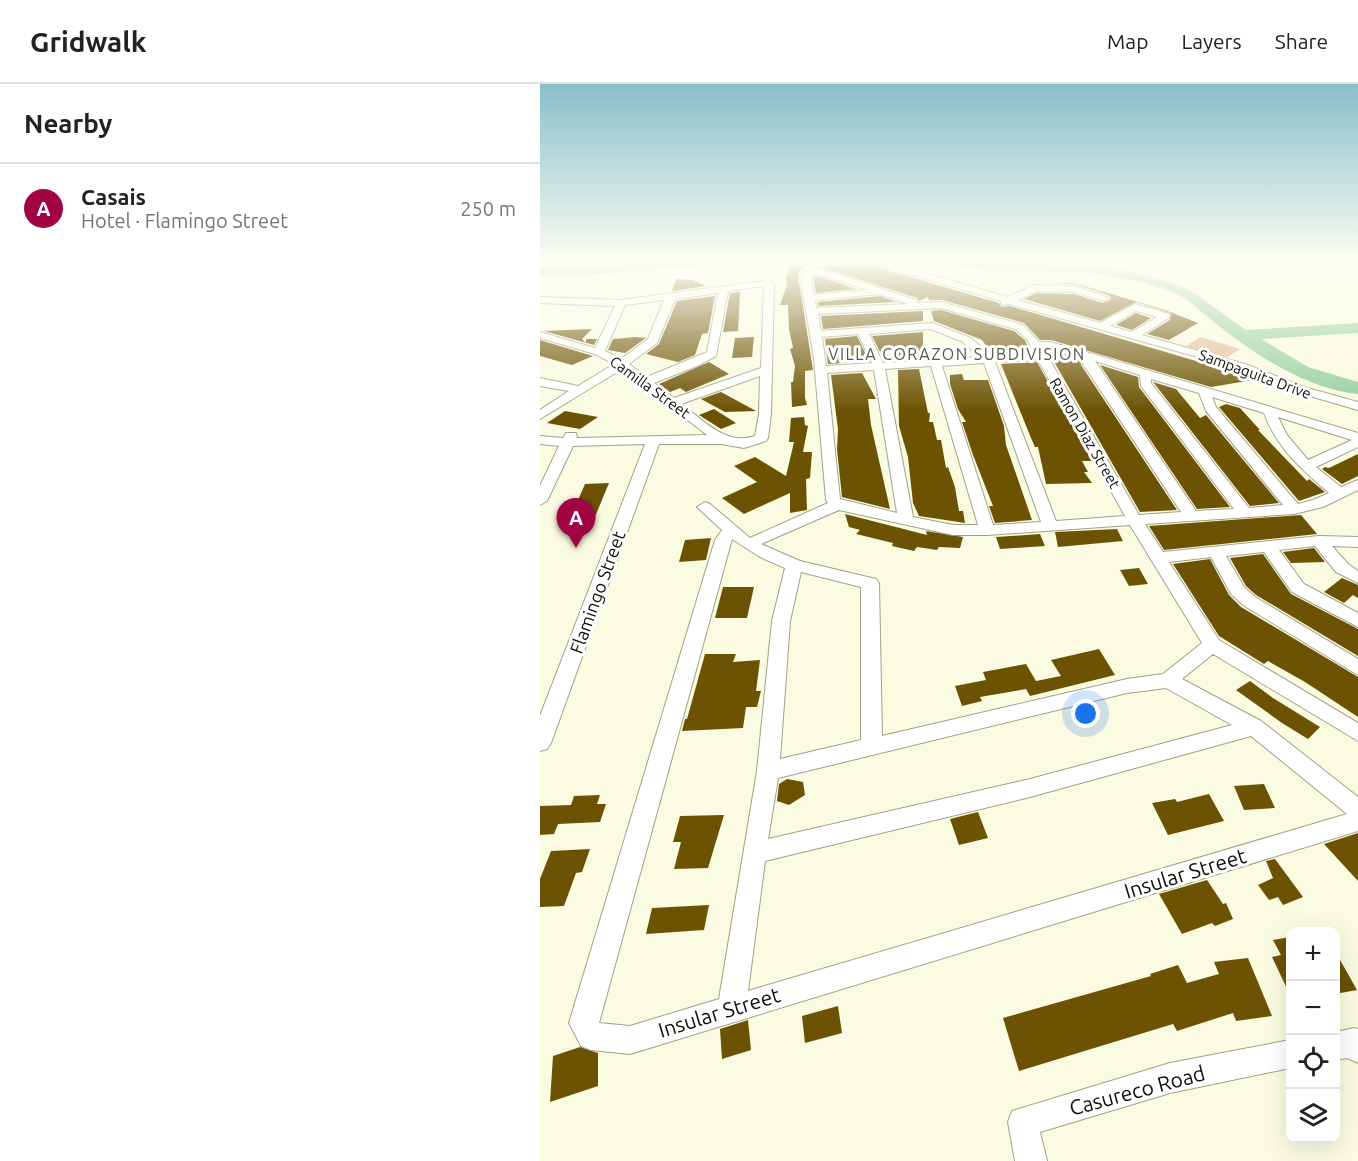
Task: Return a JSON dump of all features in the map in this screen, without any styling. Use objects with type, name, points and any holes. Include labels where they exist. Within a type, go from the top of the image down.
[{"type":"street","points":[[599,352],[617,311]]},
{"type":"street","points":[[540,415],[622,364],[653,341],[665,311]]},
{"type":"street","points":[[646,381],[693,364],[712,354],[720,311]]},
{"type":"street","points":[[540,440],[653,441],[674,439],[721,440],[744,444],[760,438],[765,414],[768,311]]},
{"type":"street","points":[[814,311],[822,370],[833,500],[837,505]]},
{"type":"street","name":"Ramon Diaz Street","points":[[965,311],[1019,327],[1030,337],[1135,521],[1212,645]]},
{"type":"street","points":[[978,315],[986,311]]},
{"type":"street","points":[[1103,326],[1113,311]]},
{"type":"street","points":[[1135,335],[1165,316],[1149,311]]},
{"type":"street","name":"Sampaguita Drive","points":[[1080,312],[1103,326],[1244,367],[1268,379],[1308,393],[1358,406]]},
{"type":"street","points":[[817,334],[932,326],[967,340],[988,358],[1050,525]]},
{"type":"street","points":[[862,331],[879,366],[906,521]]},
{"type":"street","name":"Camilla Street","points":[[540,336],[599,352],[622,364],[721,440]]},
{"type":"street","points":[[822,370],[988,358],[1038,350],[1050,345],[1358,437]]},
{"type":"street","points":[[1089,356],[1089,364],[1192,517]]},
{"type":"street","points":[[935,362],[987,530]]},
{"type":"street","points":[[674,402],[766,370]]},
{"type":"street","points":[[1146,373],[1145,383],[1245,513]]},
{"type":"street","points":[[540,382],[581,390]]},
{"type":"street","points":[[1204,392],[1210,408],[1294,509]]},
{"type":"street","points":[[1270,412],[1274,427],[1306,466],[1339,493]]},
{"type":"street","points":[[540,430],[573,440]]},
{"type":"street","points":[[540,501],[573,440]]},
{"type":"street","name":"Flamingo Street","points":[[540,743],[653,441]]},
{"type":"street","points":[[1306,466],[1358,442]]},
{"type":"street","points":[[749,544],[837,505],[953,530],[987,530],[1294,509],[1318,504],[1358,484]]},
{"type":"street","points":[[705,507],[749,544],[794,566],[870,583],[872,747]]},
{"type":"street","name":"Insular Street","points":[[731,527],[723,540],[713,573],[582,1023],[591,1036],[630,1040],[1358,821]]},
{"type":"street","points":[[1158,558],[1319,541],[1358,542]]},
{"type":"street","points":[[1319,541],[1342,568],[1358,578]]},
{"type":"street","points":[[1268,546],[1298,588],[1358,621]]},
{"type":"street","points":[[1216,552],[1237,590],[1250,601],[1358,668]]},
{"type":"street","points":[[732,1008],[753,853],[768,771],[781,621],[794,566]]},
{"type":"street","points":[[768,771],[1127,686],[1168,680],[1212,645],[1358,733]]},
{"type":"street","points":[[1168,680],[1254,727],[1358,810]]},
{"type":"street","points":[[753,853],[1030,788],[1254,727]]},
{"type":"street","name":"Casureco Road","points":[[1031,1161],[1023,1122],[1170,1078],[1286,1055]]},
{"type":"shaded area","points":[[1200,337],[1240,349],[1226,358],[1186,346]]},
{"type":"building","points":[[673,311],[712,311],[708,333],[702,334],[695,355],[678,362],[646,354],[659,344]]},
{"type":"building","points":[[727,311],[739,311],[738,331],[723,332]]},
{"type":"building","points":[[788,311],[804,311],[813,370],[805,371],[807,405],[792,407],[791,382],[793,382],[795,366],[790,349],[793,348]]},
{"type":"building","points":[[923,311],[923,321],[823,329],[821,316]]},
{"type":"building","points":[[931,311],[945,311],[1014,331],[1025,340],[1030,351],[992,354],[982,340],[934,321]]},
{"type":"building","points":[[982,311],[1028,311],[1196,361],[1239,371],[1259,379],[1211,387],[1051,340],[1040,340],[1024,323]]},
{"type":"building","points":[[1066,311],[1118,311],[1100,321]]},
{"type":"building","points":[[1165,311],[1168,311],[1198,323],[1169,340],[1147,334],[1170,320],[1171,313]]},
{"type":"building","points":[[1136,313],[1151,318],[1132,330],[1116,325]]},
{"type":"building","points":[[592,329],[582,339],[586,343],[544,331]]},
{"type":"building","points":[[923,332],[923,356],[917,359],[898,360],[898,347],[884,346],[883,358],[872,336]]},
{"type":"building","points":[[857,336],[869,361],[828,364],[825,339]]},
{"type":"building","points":[[754,337],[752,357],[732,358],[735,338]]},
{"type":"building","points":[[646,338],[625,353],[608,350],[613,339]]},
{"type":"building","points":[[586,339],[597,339],[594,345],[586,343]]},
{"type":"building","points":[[540,340],[593,356],[572,365],[540,356]]},
{"type":"building","points":[[1048,351],[1081,360],[1081,365],[1177,510],[1140,512]]},
{"type":"building","points":[[709,362],[729,374],[686,392],[680,388],[670,392],[659,384]]},
{"type":"building","points":[[1037,362],[1092,461],[1082,461],[1088,472],[1084,472],[1092,483],[1046,484],[1038,447],[1035,447],[1001,364]]},
{"type":"building","points":[[1100,365],[1138,377],[1139,387],[1230,507],[1197,509]]},
{"type":"building","points":[[919,369],[928,413],[930,413],[929,422],[933,422],[937,440],[941,440],[946,468],[948,467],[955,487],[959,511],[963,511],[965,523],[919,516],[913,503],[908,457],[899,426],[898,370]]},
{"type":"building","points":[[862,373],[876,399],[868,399],[871,425],[890,509],[842,497],[837,449],[838,429],[831,375]]},
{"type":"building","points":[[962,374],[964,380],[988,380],[1004,426],[1006,445],[1032,520],[995,523],[989,506],[993,506],[962,422],[966,422],[958,409],[950,384],[950,375]]},
{"type":"building","points":[[1153,382],[1176,389],[1200,418],[1206,415],[1279,503],[1250,506]]},
{"type":"building","points":[[721,392],[756,411],[725,412],[701,399]]},
{"type":"building","points":[[1226,404],[1240,408],[1307,481],[1309,479],[1325,492],[1299,501],[1219,407]]},
{"type":"building","points":[[714,409],[736,423],[721,429],[699,415]]},
{"type":"building","points":[[565,411],[598,417],[580,429],[547,423]]},
{"type":"building","points":[[804,417],[805,425],[808,426],[803,452],[812,452],[810,478],[806,479],[807,510],[790,513],[790,493],[744,514],[722,498],[757,482],[734,466],[755,457],[786,476],[794,442],[789,442],[791,418]]},
{"type":"building","points":[[1358,454],[1358,476],[1342,484],[1322,469],[1329,468]]},
{"type":"building","points":[[609,483],[592,524],[567,525],[585,484]]},
{"type":"building","points":[[845,514],[927,535],[926,531],[963,537],[960,548],[939,547],[937,550],[917,547],[914,551],[856,534],[860,530],[849,527]]},
{"type":"building","points":[[1301,515],[1317,534],[1164,550],[1149,526]]},
{"type":"building","points":[[1117,529],[1123,541],[1058,547],[1055,532]]},
{"type":"building","points":[[1040,534],[1045,546],[1000,549],[996,537]]},
{"type":"building","points":[[711,538],[706,560],[679,562],[685,540]]},
{"type":"building","points":[[1314,548],[1325,562],[1291,563],[1283,552]]},
{"type":"building","points":[[1263,554],[1291,594],[1358,629],[1358,656],[1256,595],[1246,586],[1230,558]]},
{"type":"building","points":[[1210,559],[1229,595],[1241,607],[1358,677],[1358,717],[1305,682],[1268,661],[1264,664],[1219,636],[1173,564]]},
{"type":"building","points":[[1139,568],[1148,584],[1129,586],[1120,570]]},
{"type":"building","points":[[1342,578],[1358,585],[1358,598],[1353,595],[1344,603],[1324,592]]},
{"type":"building","points":[[723,587],[754,587],[747,618],[715,618]]},
{"type":"building","points":[[1099,649],[1115,675],[1030,696],[1026,689],[980,697],[982,701],[962,706],[955,686],[986,680],[983,672],[1026,664],[1036,681],[1061,676],[1051,660]]},
{"type":"building","points":[[705,654],[736,654],[733,662],[760,660],[756,691],[761,691],[757,707],[746,707],[743,728],[682,731]]},
{"type":"building","points":[[1250,681],[1320,727],[1308,739],[1282,723],[1236,690]]},
{"type":"building","points":[[787,779],[803,782],[805,795],[789,805],[777,801],[779,784]]},
{"type":"building","points":[[1264,784],[1275,808],[1244,810],[1234,786]]},
{"type":"building","points":[[1209,794],[1224,821],[1168,835],[1152,803],[1175,799],[1177,802]]},
{"type":"building","points":[[600,795],[597,804],[606,804],[600,822],[558,824],[554,834],[540,835],[540,806],[571,805],[574,796]]},
{"type":"building","points":[[978,812],[988,838],[959,845],[950,819]]},
{"type":"building","points":[[724,815],[708,868],[674,869],[681,842],[673,842],[680,816]]},
{"type":"building","points":[[1358,833],[1358,881],[1324,844]]},
{"type":"building","points":[[590,849],[582,872],[576,873],[564,906],[540,907],[540,879],[551,851]]},
{"type":"building","points":[[1275,859],[1303,897],[1283,905],[1278,897],[1269,900],[1258,885],[1273,878],[1266,861]]},
{"type":"building","points":[[1207,880],[1223,904],[1226,903],[1233,919],[1215,926],[1212,923],[1182,934],[1159,894]]},
{"type":"building","points":[[709,905],[704,930],[646,934],[652,908]]},
{"type":"building","points":[[1286,938],[1286,987],[1272,957],[1281,955],[1273,940]]},
{"type":"building","points":[[1248,958],[1272,1016],[1236,1021],[1233,1013],[1177,1031],[1173,1024],[1019,1071],[1003,1018],[1151,976],[1150,974],[1178,965],[1187,983],[1219,974],[1214,962]]},
{"type":"building","points":[[1340,960],[1357,990],[1340,993]]},
{"type":"building","points":[[838,1006],[842,1033],[805,1043],[802,1016]]},
{"type":"building","points":[[748,1020],[751,1050],[722,1059],[720,1029]]},
{"type":"building","points":[[580,1047],[598,1053],[598,1086],[550,1102],[553,1056]]},
{"type":"waterway","points":[[1209,311],[1301,371],[1348,387],[1358,388]]},
{"type":"waterway","points":[[1244,335],[1358,328]]},
{"type":"place","name":"Casais","points":[[576,548]]},
{"type":"district","name":"VILLA CORAZON SUBDIVISION","points":[[957,354]]}]
